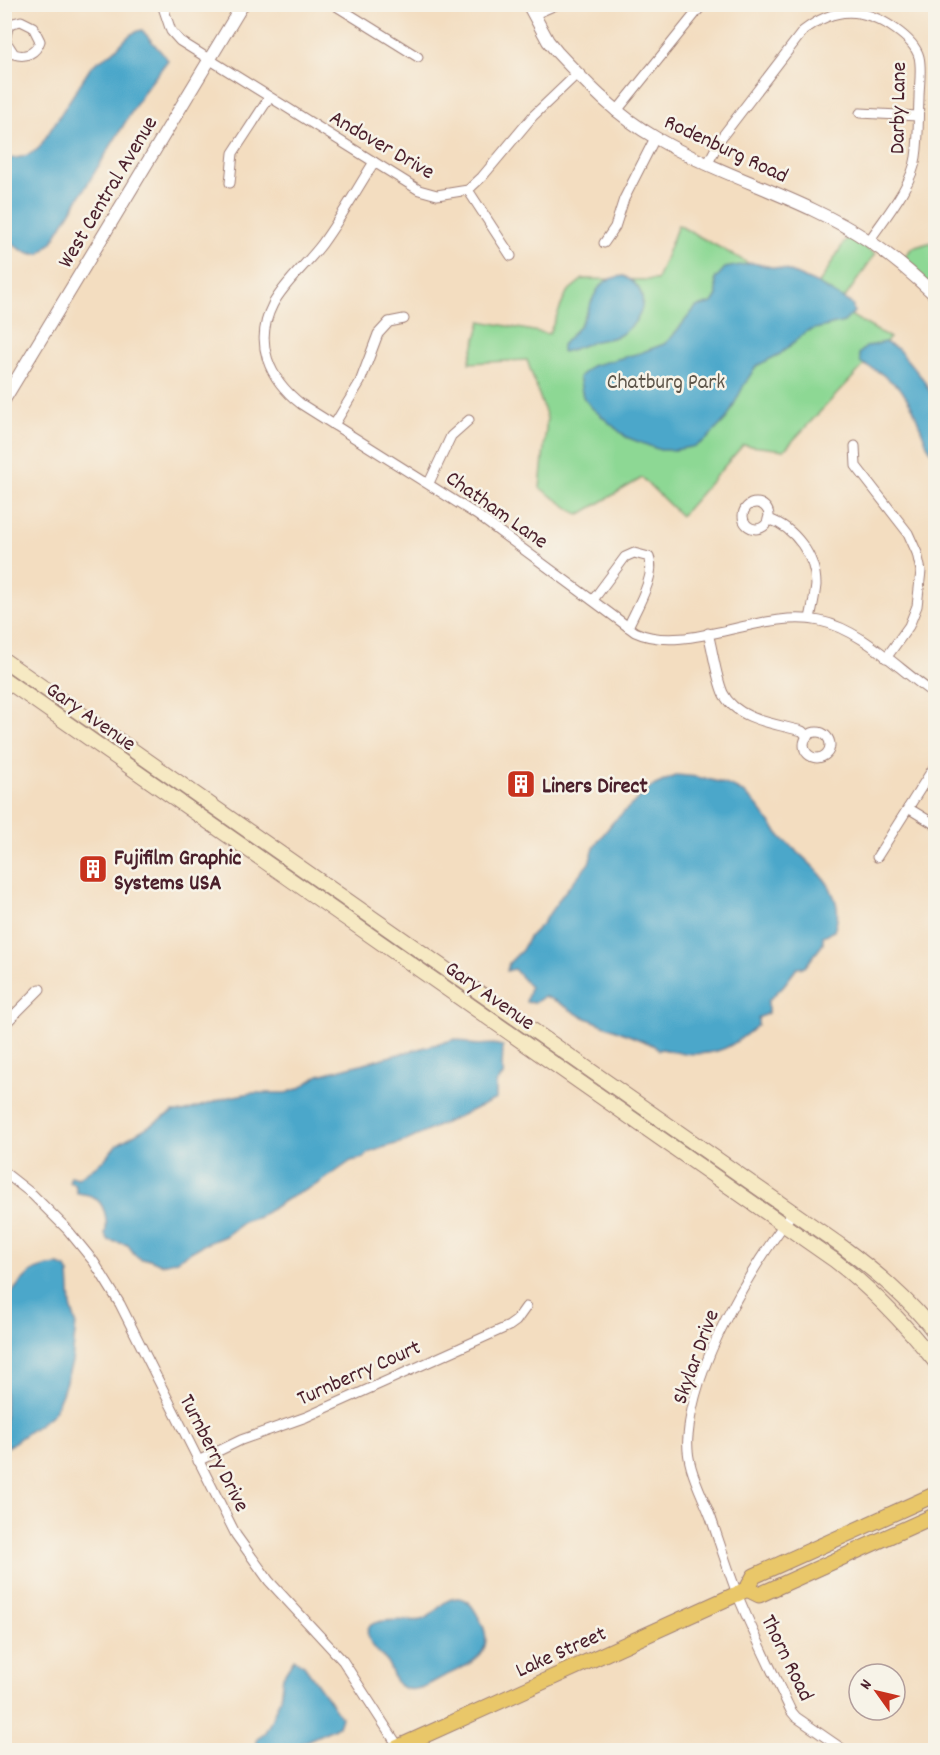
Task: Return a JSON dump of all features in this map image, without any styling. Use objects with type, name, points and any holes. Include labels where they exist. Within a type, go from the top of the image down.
[{"type":"main road","name":"Gary Avenue","points":[[4,660],[793,1212],[870,1268],[934,1330]]},
{"type":"main road","name":"Gary Avenue","points":[[4,679],[834,1260],[874,1292],[936,1363]]},
{"type":"main road","name":"Lake Street","points":[[398,1750],[742,1592],[754,1576],[936,1494]]},
{"type":"main road","name":"Lake Street","points":[[742,1592],[759,1595],[936,1515]]},
{"type":"street","name":"Andover Drive","points":[[162,4],[173,34],[180,41],[374,162],[427,193],[437,195],[468,190]]},
{"type":"street","name":"West Central Avenue","points":[[4,400],[243,4]]},
{"type":"street","points":[[333,4],[418,57]]},
{"type":"street","points":[[531,10],[558,4]]},
{"type":"street","points":[[616,112],[703,4]]},
{"type":"street","points":[[707,165],[721,138],[796,39],[815,22],[840,8]]},
{"type":"street","name":"Darby Lane","points":[[840,8],[877,18],[904,35],[919,55],[916,159],[911,175],[869,241]]},
{"type":"street","name":"Rodenburg Road","points":[[531,10],[548,41],[577,74],[616,112],[655,138],[707,165],[815,211],[869,241],[906,269],[936,296]]},
{"type":"street","points":[[511,256],[468,190],[482,177],[533,117],[577,74]]},
{"type":"street","points":[[230,183],[233,153],[269,98]]},
{"type":"street","points":[[860,113],[918,116]]},
{"type":"street","points":[[604,243],[615,227],[624,200],[655,138]]},
{"type":"street","name":"Chatham Lane","points":[[374,162],[324,242],[279,295],[267,321],[264,346],[272,372],[279,385],[301,404],[429,483],[495,527],[643,636],[664,639],[772,621],[810,619],[847,630],[936,695]]},
{"type":"street","points":[[334,425],[360,382],[378,334],[389,322],[404,318]]},
{"type":"street","points":[[429,483],[451,436],[469,420]]},
{"type":"street","points":[[855,446],[856,466],[908,533],[921,572],[917,606],[909,626],[886,658]]},
{"type":"street","points":[[768,519],[778,522],[800,542],[807,552],[816,584],[810,619]]},
{"type":"street","points":[[593,600],[625,557],[634,553],[649,557],[652,563],[651,575],[628,627]]},
{"type":"street","points":[[708,633],[723,693],[733,705],[752,717],[802,731],[807,736]]},
{"type":"street","points":[[877,857],[936,764]]},
{"type":"street","points":[[908,808],[936,825]]},
{"type":"street","points":[[4,1025],[40,989]]},
{"type":"street","name":"Turnberry Drive","points":[[4,1172],[32,1194],[67,1229],[94,1262],[117,1298],[229,1523],[253,1561],[343,1661],[398,1750]]},
{"type":"street","name":"Skylar Drive","points":[[742,1592],[692,1474],[688,1438],[694,1400],[726,1320],[751,1274],[793,1212]]},
{"type":"street","name":"Turnberry Court","points":[[198,1461],[241,1440],[313,1413],[510,1326],[526,1307]]},
{"type":"street","name":"Thorn Road","points":[[742,1592],[791,1711],[796,1718],[844,1750]]},
{"type":"green space","name":"Chatburg Park","points":[[678,225],[811,297],[848,236],[875,254],[838,308],[890,338],[784,450],[743,445],[681,516],[642,478],[579,515],[540,488],[547,418],[527,360],[469,363],[481,321],[549,334],[567,292],[583,279],[657,280]]},
{"type":"green space","points":[[935,241],[935,296],[899,263],[912,248]]},
{"type":"green space","points":[[135,759],[240,832],[166,786],[141,767]]},
{"type":"green space","points":[[357,914],[449,978],[446,982],[362,922]]},
{"type":"green space","points":[[455,983],[753,1191],[697,1158],[452,986]]},
{"type":"water","points":[[142,30],[168,60],[145,90],[52,242],[40,254],[21,249],[5,238],[5,159],[23,156],[39,148],[91,67],[115,50],[133,33]]},
{"type":"water","points":[[752,263],[786,270],[818,284],[852,304],[854,312],[844,322],[807,331],[780,354],[756,366],[727,418],[707,439],[696,446],[660,450],[626,437],[592,408],[583,397],[579,377],[591,366],[664,344],[696,307],[712,303],[717,295],[715,279],[725,268]]},
{"type":"water","points":[[624,276],[633,282],[642,297],[640,314],[629,329],[620,335],[562,352],[562,345],[581,323],[600,286],[606,281]]},
{"type":"water","points":[[884,342],[898,349],[923,379],[935,401],[935,458],[927,445],[913,408],[901,389],[879,372],[861,363],[859,354],[866,347]]},
{"type":"water","points":[[677,775],[717,782],[746,795],[782,838],[824,878],[837,907],[834,931],[823,936],[823,944],[805,967],[797,968],[768,1001],[768,1013],[758,1018],[758,1025],[731,1045],[715,1052],[688,1054],[659,1050],[653,1045],[579,1015],[544,996],[536,1002],[526,1002],[530,987],[514,969],[507,971],[509,963],[522,950],[529,937],[542,924],[589,863],[595,845],[613,822],[651,787]]},
{"type":"water","points":[[456,1039],[474,1045],[496,1044],[503,1047],[502,1069],[504,1074],[496,1084],[496,1099],[406,1141],[351,1161],[318,1184],[287,1199],[259,1217],[245,1221],[225,1236],[175,1261],[161,1264],[150,1259],[141,1259],[128,1245],[108,1240],[105,1235],[105,1213],[100,1203],[89,1195],[77,1193],[75,1184],[69,1182],[71,1176],[78,1178],[104,1160],[116,1145],[173,1112],[183,1112],[229,1097],[251,1093],[286,1093],[300,1088],[319,1075]]},
{"type":"water","points":[[59,1265],[66,1268],[69,1274],[71,1306],[76,1323],[72,1362],[53,1414],[5,1449],[5,1301],[33,1271]]},
{"type":"water","points":[[459,1598],[470,1604],[484,1628],[485,1647],[481,1654],[467,1665],[421,1688],[410,1689],[400,1686],[387,1662],[370,1641],[367,1632],[370,1626],[376,1622],[421,1620],[431,1615],[448,1600]]},
{"type":"water","points":[[294,1659],[304,1665],[341,1717],[338,1726],[286,1750],[257,1750],[257,1739],[264,1734],[270,1723],[280,1698],[283,1676]]},
{"type":"place","name":"Liners Direct","points":[[521,784]]},
{"type":"place","name":"Fujifilm Graphic Systems USA","points":[[93,869]]}]
